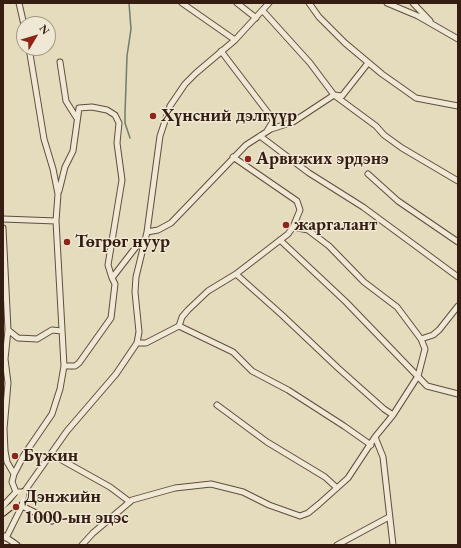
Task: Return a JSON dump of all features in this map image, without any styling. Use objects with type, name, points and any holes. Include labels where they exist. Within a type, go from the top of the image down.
[{"type":"main road","points":[[3,512],[13,505],[24,492]]},
{"type":"street","points":[[19,3],[22,16]]},
{"type":"street","points":[[182,3],[235,40]]},
{"type":"street","points":[[237,3],[256,18]]},
{"type":"street","points":[[17,545],[4,537],[22,506],[24,492],[67,431],[129,358],[137,343],[139,332],[135,292],[136,277],[147,232],[160,136],[170,106],[185,84],[235,40],[269,3]]},
{"type":"street","points":[[309,3],[328,26],[368,63],[416,98],[458,106]]},
{"type":"street","points":[[387,3],[437,27],[458,39]]},
{"type":"street","points":[[413,3],[437,27]]},
{"type":"street","points":[[263,11],[310,63],[334,95],[376,126],[384,135],[402,148],[458,181]]},
{"type":"street","points":[[221,51],[272,118],[273,121],[262,135]]},
{"type":"street","points":[[30,56],[44,139],[53,169],[58,194]]},
{"type":"street","points":[[60,62],[66,101],[76,117]]},
{"type":"street","points":[[147,232],[158,230],[171,223],[215,179],[233,157],[246,145],[272,129],[293,122],[334,95],[342,96],[368,63]]},
{"type":"street","points":[[16,492],[12,482],[14,474],[24,455],[52,414],[60,389],[64,366],[56,221],[58,194],[65,167],[73,151],[78,108],[92,107],[107,110],[115,115],[119,123],[117,143],[122,180],[108,265],[112,278],[116,284],[111,318],[79,363],[75,366],[64,366]]},
{"type":"street","points":[[262,135],[309,173],[363,207],[458,277]]},
{"type":"street","points":[[137,343],[146,343],[179,326],[182,317],[208,291],[236,274],[294,228],[300,210],[297,201],[233,157]]},
{"type":"street","points":[[368,174],[398,201],[458,242]]},
{"type":"street","points":[[3,219],[56,221]]},
{"type":"street","points":[[3,228],[8,330],[5,359],[8,383],[5,398],[5,450],[7,462],[14,474]]},
{"type":"street","points":[[82,545],[93,533],[130,502],[175,488],[211,484],[243,492],[268,505],[300,516],[319,504],[348,478],[375,437],[394,415],[418,376],[425,349],[421,339],[397,307],[364,282],[329,246],[308,230],[294,228]]},
{"type":"street","points":[[280,240],[346,302],[427,386],[458,394]]},
{"type":"street","points":[[112,278],[139,243],[145,242]]},
{"type":"street","points":[[236,274],[384,410],[394,415]]},
{"type":"street","points":[[421,339],[432,336],[439,330],[458,306]]},
{"type":"street","points":[[179,326],[233,352],[252,371],[288,390],[371,445]]},
{"type":"street","points":[[8,330],[18,338],[37,339],[52,330],[62,331]]},
{"type":"street","points":[[217,405],[267,442],[325,477],[337,488]]},
{"type":"street","points":[[375,437],[383,457],[393,545]]},
{"type":"street","points":[[51,454],[110,487],[130,502]]},
{"type":"street","points":[[3,506],[16,492],[24,492]]},
{"type":"street","points":[[22,506],[52,521]]},
{"type":"street","points":[[337,545],[389,517]]},
{"type":"waterway","points":[[129,3],[131,29],[127,56],[125,123],[130,138]]},
{"type":"place","name":"Хүнсний дэлгүүр","points":[[153,116]]},
{"type":"place","name":"Арвижих эрдэнэ","points":[[248,159]]},
{"type":"place","name":"жаргалант","points":[[286,225]]},
{"type":"place","name":"Төгрөг нуур","points":[[67,242]]},
{"type":"place","name":"Бүжин","points":[[15,456]]},
{"type":"place","name":"Дэнжийн 1000-ын эцэс","points":[[16,507]]}]
